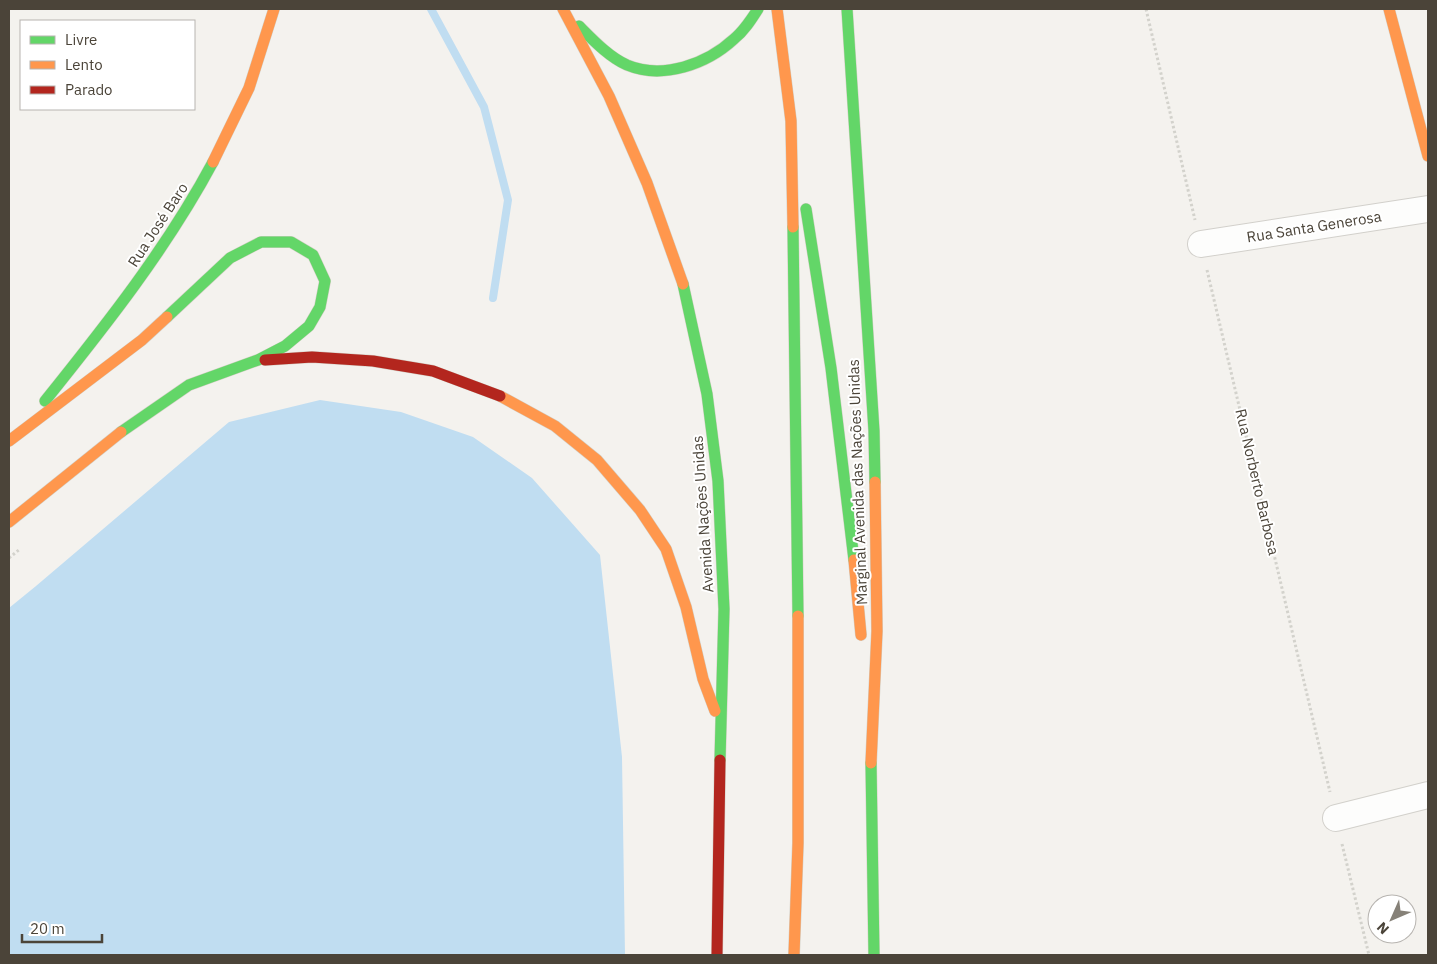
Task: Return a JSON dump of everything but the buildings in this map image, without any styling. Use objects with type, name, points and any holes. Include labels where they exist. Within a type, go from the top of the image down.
[{"type":"street","name":"Rua José Baro","points":[[21,431],[144,275],[194,198],[224,142],[245,97],[274,9]]},
{"type":"street","points":[[565,12],[600,46],[628,66],[654,71],[684,68],[711,57],[739,36],[758,9]]},
{"type":"street","points":[[777,9],[791,121],[823,311],[853,543],[862,648]]},
{"type":"street","name":"Marginal Avenida das Nações Unidas","points":[[847,9],[874,431],[878,631],[872,764],[874,955]]},
{"type":"street","points":[[1390,9],[1428,156]]},
{"type":"street","name":"Avenida Nações Unidas","points":[[565,12],[609,96],[647,183],[686,291],[707,394],[718,481],[724,609],[720,726],[717,955]]},
{"type":"street","points":[[791,121],[798,583],[798,843],[794,955]]},
{"type":"street","name":"Rua Santa Generosa","points":[[1201,244],[1428,209]]},
{"type":"street","points":[[9,441],[142,340],[230,258],[261,242],[291,242],[313,255],[325,281],[320,307],[310,326],[285,346],[258,360],[190,385],[168,398],[111,439],[9,522]]},
{"type":"street","points":[[258,360],[312,357],[374,361],[433,371],[499,395],[555,426],[597,460],[640,510],[666,549],[686,607],[704,679],[720,726]]},
{"type":"street","points":[[863,668],[872,764]]},
{"type":"street","points":[[1336,818],[1428,795]]},
{"type":"path","name":"Rua Norberto Barbosa","points":[[1146,9],[1369,955]]},
{"type":"water","points":[[320,400],[401,412],[473,437],[532,478],[600,555],[622,757],[625,955],[9,955],[9,608],[229,422]]},
{"type":"waterway","points":[[431,9],[484,107],[508,200],[493,298]]},
{"type":"traffic: fast","points":[[579,26],[620,62],[641,69],[655,71],[670,70],[698,62],[723,48],[741,32],[758,9]]},
{"type":"traffic: fast","points":[[847,9],[874,431],[875,482]]},
{"type":"traffic: fast","points":[[45,401],[135,285],[176,225],[213,162]]},
{"type":"traffic: fast","points":[[806,209],[831,368],[854,560]]},
{"type":"traffic: fast","points":[[793,227],[798,616]]},
{"type":"traffic: fast","points":[[121,432],[189,385],[258,360],[285,346],[309,326],[320,307],[325,281],[313,255],[291,242],[261,242],[230,258],[167,317]]},
{"type":"traffic: fast","points":[[683,284],[707,394],[718,481],[724,609],[720,760]]},
{"type":"traffic: fast","points":[[871,763],[874,955]]},
{"type":"traffic: slow","points":[[213,162],[249,88],[274,9]]},
{"type":"traffic: slow","points":[[563,9],[609,96],[647,183],[683,284]]},
{"type":"traffic: slow","points":[[777,9],[791,121],[793,227]]},
{"type":"traffic: slow","points":[[1389,9],[1428,156]]},
{"type":"traffic: slow","points":[[9,441],[142,340],[167,317]]},
{"type":"traffic: slow","points":[[500,396],[555,426],[597,460],[640,510],[666,549],[686,607],[703,679],[715,711]]},
{"type":"traffic: slow","points":[[9,522],[121,432]]},
{"type":"traffic: slow","points":[[871,763],[877,631],[875,482]]},
{"type":"traffic: slow","points":[[854,560],[861,635]]},
{"type":"traffic: slow","points":[[794,955],[798,843],[798,616]]},
{"type":"traffic: jam","points":[[265,360],[312,357],[373,361],[433,371],[500,396]]},
{"type":"traffic: jam","points":[[717,955],[720,760]]}]
